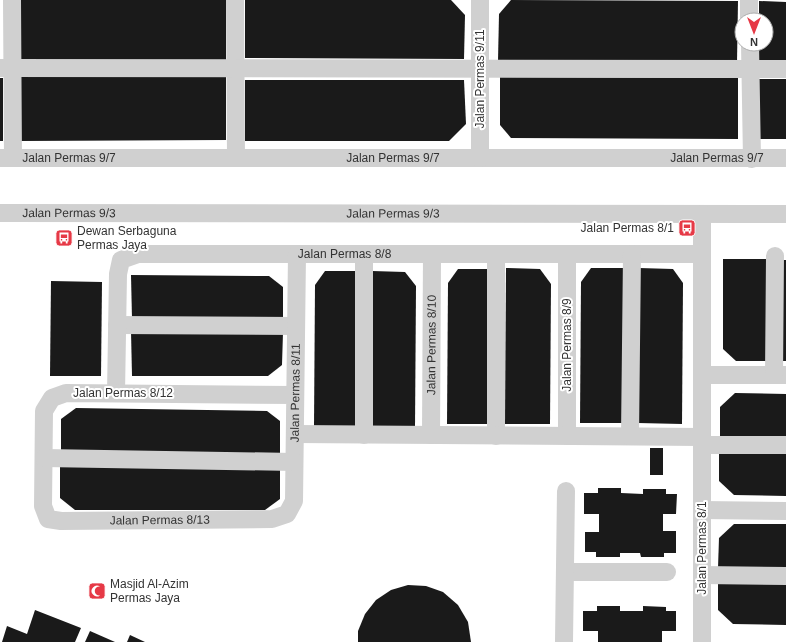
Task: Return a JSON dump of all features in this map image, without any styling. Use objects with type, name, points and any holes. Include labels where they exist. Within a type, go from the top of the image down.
[{"type":"street","points":[[6,158],[6,68],[12,0]]},
{"type":"street","points":[[235,0],[236,158]]},
{"type":"street","name":"Jalan Permas 9/11","points":[[480,0],[480,158]]},
{"type":"street","points":[[749,0],[749,12]]},
{"type":"street","points":[[750,52],[752,159]]},
{"type":"street","points":[[6,68],[786,69]]},
{"type":"street","name":"Jalan Permas 9/7","points":[[6,158],[786,158]]},
{"type":"street","name":"Jalan Permas 9/3","points":[[0,213],[786,214]]},
{"type":"street","name":"Jalan Permas 8/1","points":[[702,214],[702,642]]},
{"type":"street","name":"Jalan Permas 8/8","points":[[116,393],[118,274],[121,260],[138,254],[702,254]]},
{"type":"street","name":"Jalan Permas 8/11","points":[[272,519],[287,514],[294,501],[297,254]]},
{"type":"street","points":[[364,254],[364,435]]},
{"type":"street","name":"Jalan Permas 8/10","points":[[431,435],[432,254]]},
{"type":"street","points":[[496,254],[496,436]]},
{"type":"street","name":"Jalan Permas 8/9","points":[[567,254],[567,436]]},
{"type":"street","points":[[630,436],[632,254]]},
{"type":"street","points":[[703,375],[780,375],[775,256]]},
{"type":"street","points":[[117,324],[296,326]]},
{"type":"street","name":"Jalan Permas 8/12","points":[[48,519],[43,506],[44,411],[52,398],[66,393],[295,395]]},
{"type":"street","points":[[295,434],[630,436],[786,445]]},
{"type":"street","points":[[44,458],[294,462]]},
{"type":"street","points":[[564,642],[566,491]]},
{"type":"street","points":[[702,510],[786,511]]},
{"type":"street","name":"Jalan Permas 8/13","points":[[48,519],[61,522],[272,519]]},
{"type":"street","points":[[565,572],[667,572]]},
{"type":"street","points":[[702,575],[786,576]]},
{"type":"building","points":[[20,0],[226,0],[226,62],[20,62]]},
{"type":"building","points":[[245,0],[451,0],[465,15],[464,59],[245,58]]},
{"type":"building","points":[[511,0],[738,1],[738,12],[734,12],[734,52],[737,52],[737,62],[498,61],[499,14]]},
{"type":"building","points":[[759,1],[786,2],[786,61],[758,61],[758,52],[774,52],[774,12],[759,12]]},
{"type":"building","points":[[226,76],[226,140],[21,141],[21,77]]},
{"type":"building","points":[[500,77],[738,78],[738,139],[511,138],[500,125]]},
{"type":"building","points":[[0,78],[3,78],[3,141],[0,141]]},
{"type":"building","points":[[757,79],[786,79],[786,139],[757,139]]},
{"type":"building","points":[[245,80],[464,80],[466,124],[449,141],[245,141]]},
{"type":"building","points":[[723,259],[768,259],[767,361],[736,361],[723,349]]},
{"type":"building","points":[[783,260],[786,260],[786,361],[783,361]]},
{"type":"building","points":[[506,268],[540,269],[551,284],[550,424],[505,424]]},
{"type":"building","points":[[591,268],[625,268],[624,423],[580,423],[581,282]]},
{"type":"building","points":[[639,268],[673,269],[683,283],[682,424],[638,423]]},
{"type":"building","points":[[458,269],[492,269],[491,424],[447,424],[448,283]]},
{"type":"building","points":[[325,271],[359,271],[358,426],[314,426],[315,285]]},
{"type":"building","points":[[372,271],[405,272],[416,286],[415,427],[370,426]]},
{"type":"building","points":[[131,275],[269,276],[283,287],[283,320],[132,319]]},
{"type":"building","points":[[51,281],[102,282],[101,376],[50,376]]},
{"type":"building","points":[[131,331],[283,332],[282,365],[268,376],[132,376]]},
{"type":"building","points":[[735,393],[786,394],[786,438],[720,437],[720,407]]},
{"type":"building","points":[[76,408],[267,411],[280,421],[280,455],[61,454],[61,419]]},
{"type":"building","points":[[650,448],[663,448],[663,475],[650,475]]},
{"type":"building","points":[[719,451],[786,451],[786,496],[734,495],[719,481]]},
{"type":"building","points":[[60,464],[280,465],[280,499],[265,510],[75,510],[60,498]]},
{"type":"building","points":[[598,488],[621,488],[621,493],[643,494],[643,489],[666,489],[666,494],[677,494],[676,514],[663,514],[663,531],[676,531],[676,553],[664,553],[664,557],[641,557],[640,553],[620,553],[620,557],[596,557],[596,552],[585,552],[585,532],[599,532],[599,514],[584,514],[584,493],[598,493]]},
{"type":"building","points":[[734,524],[786,524],[786,569],[718,568],[719,538]]},
{"type":"building","points":[[718,580],[786,580],[786,625],[733,624],[718,610]]},
{"type":"building","points":[[408,585],[426,586],[443,592],[458,605],[468,622],[471,642],[358,642],[358,631],[365,614],[376,600],[391,590]]},
{"type":"building","points":[[597,606],[620,606],[620,611],[643,611],[643,606],[666,607],[666,611],[676,611],[676,631],[662,631],[662,642],[598,642],[598,631],[583,631],[583,611],[597,611]]},
{"type":"building","points":[[35,610],[81,628],[75,642],[2,642],[7,626],[27,634]]},
{"type":"building","points":[[90,631],[115,642],[85,642]]},
{"type":"building","points":[[130,635],[145,642],[127,642]]},
{"type":"place","name":"Jalan Permas 8/1","points":[[687,228]]},
{"type":"place","name":"Dewan Serbaguna Permas Jaya","points":[[64,238]]},
{"type":"place","name":"Masjid Al-Azim Permas Jaya","points":[[97,591]]}]
